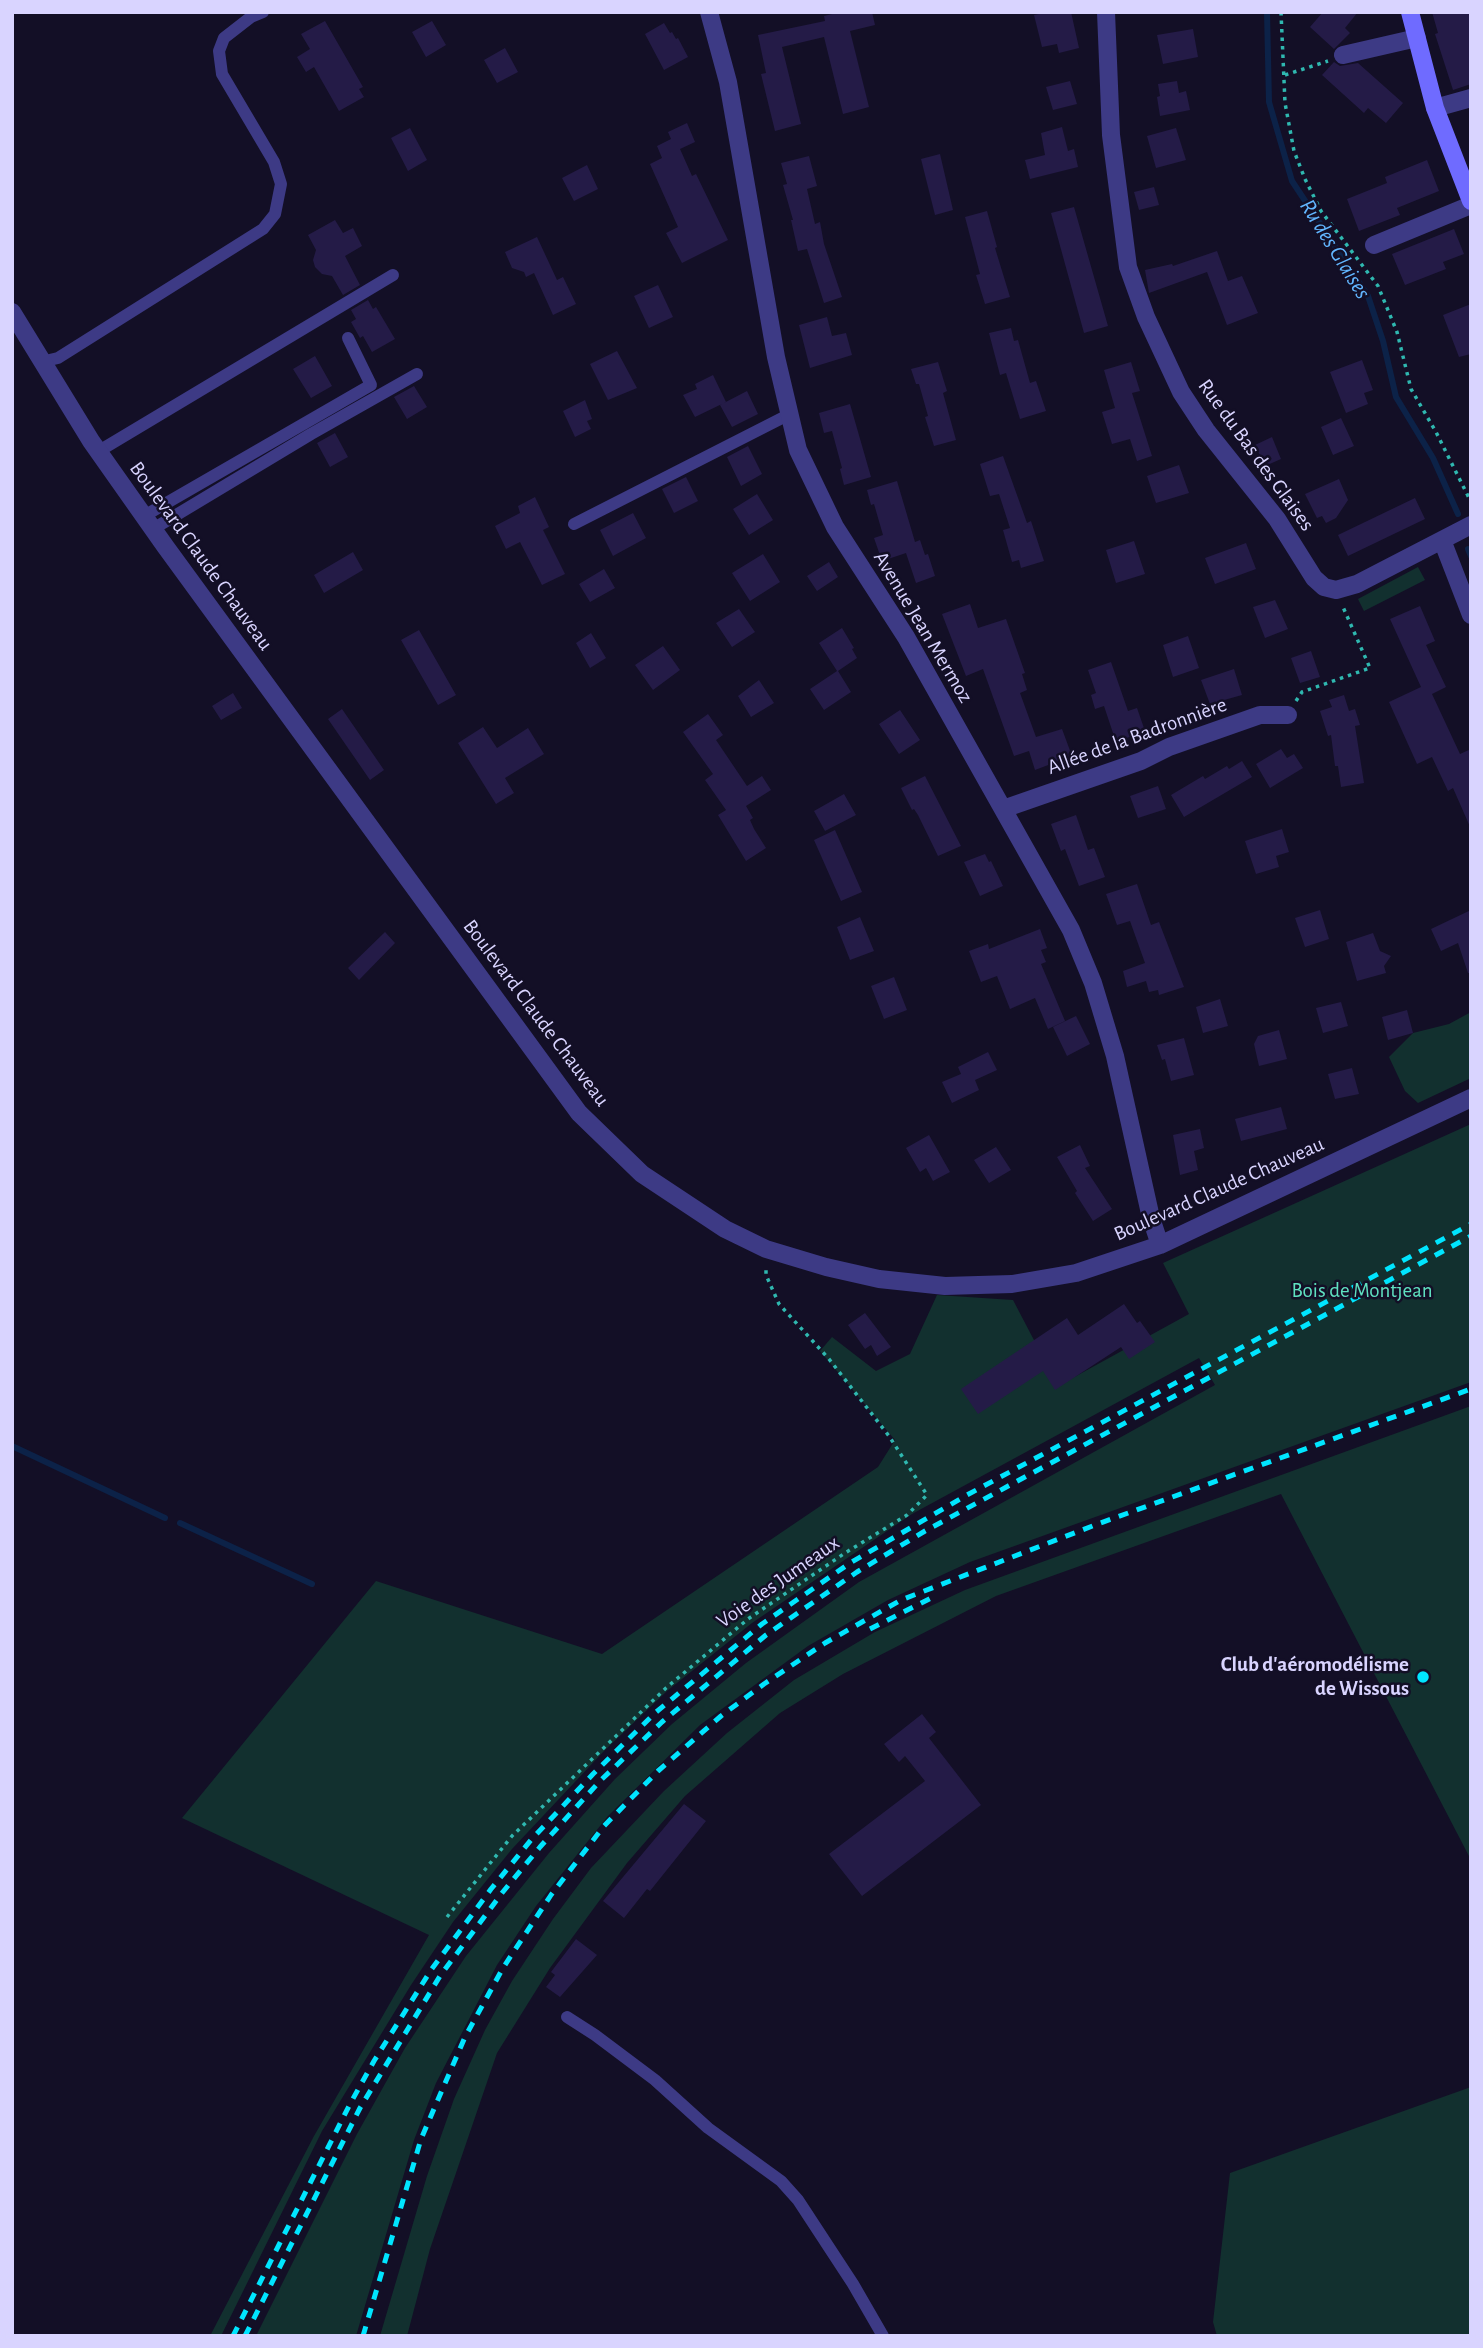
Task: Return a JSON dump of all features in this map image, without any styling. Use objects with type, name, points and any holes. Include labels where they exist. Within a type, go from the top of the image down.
[{"type":"street","name":"Avenue Jean Mermoz","points":[[709,12],[728,82],[776,357],[798,450],[835,527],[906,637],[1071,930],[1093,983],[1115,1056],[1151,1218],[1160,1245]]},
{"type":"street","name":"Rue du Bas des Glaises","points":[[1107,12],[1111,135],[1128,267],[1146,317],[1181,392],[1206,430],[1277,519],[1314,578],[1324,587],[1335,590]]},
{"type":"street","points":[[1374,245],[1471,203],[1436,108],[1410,12]]},
{"type":"street","points":[[1343,55],[1417,38]]},
{"type":"street","points":[[1436,108],[1471,98]]},
{"type":"street","name":"Boulevard Claude Chauveau","points":[[12,312],[41,362],[149,523],[579,1113],[642,1174],[725,1229],[766,1249],[879,1279],[945,1286],[1013,1284],[1076,1273],[1160,1245],[1471,1098]]},
{"type":"street","points":[[1335,590],[1357,584],[1471,525]]},
{"type":"street","points":[[1442,540],[1471,615]]},
{"type":"street","name":"Allée de la Badronnière","points":[[1003,809],[1141,761],[1169,747],[1260,715],[1288,715]]},
{"type":"lane","points":[[41,362],[58,358],[263,229],[275,214],[281,184],[274,162],[222,74],[219,51],[224,38],[263,12]]},
{"type":"lane","points":[[99,451],[393,275]]},
{"type":"lane","points":[[149,523],[371,385],[348,338]]},
{"type":"lane","points":[[149,523],[417,374]]},
{"type":"lane","points":[[574,524],[790,414]]},
{"type":"lane","points":[[567,2017],[654,2080],[708,2128],[781,2180],[798,2200],[853,2284],[883,2336]]},
{"type":"path","points":[[1281,12],[1285,103],[1294,151],[1321,211],[1378,286],[1397,332],[1411,389],[1471,502]]},
{"type":"path","points":[[1285,75],[1343,55]]},
{"type":"path","points":[[1288,715],[1302,692],[1370,668],[1335,590]]},
{"type":"path","name":"Voie des Jumeaux","points":[[447,1917],[512,1836],[666,1688],[748,1619],[845,1553],[907,1515],[927,1495],[889,1436],[829,1359],[779,1304],[766,1275],[766,1249]]},
{"type":"green space","points":[[1418,567],[1425,580],[1364,611],[1358,599]]},
{"type":"green space","points":[[1471,1012],[1471,1078],[1418,1103],[1405,1091],[1389,1057],[1413,1033],[1449,1024]]},
{"type":"green space","name":"Bois de Montjean","points":[[1471,1124],[1471,1382],[970,1562],[888,1600],[808,1646],[700,1725],[608,1816],[536,1906],[497,1965],[436,2083],[414,2140],[356,2336],[256,2336],[357,2134],[405,2048],[466,1956],[549,1853],[615,1779],[672,1724],[746,1663],[859,1582],[1215,1385],[1199,1358],[912,1514],[752,1623],[667,1691],[604,1751],[512,1849],[453,1922],[411,1985],[322,2131],[221,2336],[210,2336],[314,2136],[429,1935],[182,1818],[376,1581],[602,1654],[878,1467],[895,1440],[820,1351],[832,1337],[876,1371],[910,1354],[937,1295],[1013,1300],[1058,1386],[1189,1314],[1163,1263]]},
{"type":"green space","points":[[1471,1406],[1471,1860],[1281,1494],[996,1596],[843,1674],[780,1713],[685,1796],[627,1863],[550,1968],[497,2053],[430,2249],[407,2336],[380,2336],[427,2176],[454,2099],[485,2030],[512,1981],[591,1868],[664,1791],[727,1733],[794,1680],[875,1632],[965,1590]]},
{"type":"green space","points":[[1471,2087],[1471,2336],[1217,2336],[1213,2322],[1230,2173]]},
{"type":"building","points":[[840,12],[872,12],[875,25],[850,31],[869,107],[843,114],[824,37],[782,47],[801,124],[775,131],[761,74],[766,73],[758,35],[825,21],[824,16]]},
{"type":"building","points":[[1071,12],[1079,48],[1059,53],[1057,44],[1042,47],[1034,15]]},
{"type":"building","points":[[1323,12],[1358,12],[1345,28],[1350,33],[1334,49],[1310,27]]},
{"type":"building","points":[[1432,12],[1471,12],[1471,84],[1453,90],[1435,34],[1438,33]]},
{"type":"building","points":[[325,21],[363,87],[359,89],[364,97],[339,111],[314,67],[306,72],[297,57],[310,49],[301,34]]},
{"type":"building","points":[[432,21],[446,45],[426,57],[412,32]]},
{"type":"building","points":[[664,23],[670,33],[678,38],[688,57],[664,70],[645,34]]},
{"type":"building","points":[[1193,29],[1198,57],[1163,64],[1157,35]]},
{"type":"building","points":[[505,48],[518,72],[497,83],[484,60]]},
{"type":"building","points":[[1334,62],[1340,66],[1358,63],[1403,103],[1386,123],[1368,108],[1364,113],[1322,75]]},
{"type":"building","points":[[1070,81],[1077,104],[1053,110],[1046,87]]},
{"type":"building","points":[[1177,81],[1179,93],[1186,91],[1190,110],[1160,116],[1158,84]]},
{"type":"building","points":[[687,123],[695,142],[680,149],[692,176],[696,174],[728,240],[682,263],[666,233],[678,227],[650,164],[662,158],[657,146],[671,139],[668,132]]},
{"type":"building","points":[[1062,127],[1068,151],[1074,149],[1078,167],[1030,179],[1025,160],[1045,155],[1041,133]]},
{"type":"building","points":[[410,128],[427,160],[408,171],[391,138]]},
{"type":"building","points":[[1176,128],[1186,160],[1156,168],[1147,136]]},
{"type":"building","points":[[940,154],[953,210],[935,215],[921,159]]},
{"type":"building","points":[[809,156],[817,186],[807,189],[815,224],[820,222],[824,244],[842,297],[824,303],[807,249],[798,251],[783,185],[787,184],[781,163]]},
{"type":"building","points":[[1427,160],[1439,191],[1397,208],[1400,215],[1359,231],[1347,199],[1387,183],[1385,177]]},
{"type":"building","points":[[587,165],[598,189],[574,201],[562,178]]},
{"type":"building","points":[[1154,187],[1159,205],[1139,210],[1134,192]]},
{"type":"building","points":[[1074,207],[1108,326],[1084,333],[1051,213]]},
{"type":"building","points":[[987,211],[1010,297],[985,304],[976,275],[980,274],[965,217]]},
{"type":"building","points":[[335,220],[343,233],[353,228],[362,246],[345,256],[360,285],[343,295],[332,276],[322,274],[315,267],[313,260],[316,250],[308,235]]},
{"type":"building","points":[[1454,229],[1464,254],[1443,262],[1446,269],[1405,285],[1392,254]]},
{"type":"building","points":[[537,237],[557,280],[563,277],[576,304],[553,315],[534,273],[526,277],[524,272],[512,268],[505,252]]},
{"type":"building","points":[[1217,251],[1228,281],[1242,276],[1258,313],[1227,325],[1207,272],[1149,293],[1145,270],[1172,264],[1173,266]]},
{"type":"building","points":[[658,285],[673,317],[649,328],[634,296]]},
{"type":"building","points":[[368,300],[373,309],[376,307],[395,339],[372,352],[351,322],[356,319],[351,310]]},
{"type":"building","points":[[1471,304],[1471,354],[1459,357],[1443,315]]},
{"type":"building","points":[[827,317],[832,336],[846,333],[852,355],[810,368],[799,325]]},
{"type":"building","points":[[1011,328],[1014,341],[1018,340],[1030,383],[1036,381],[1046,411],[1020,419],[1006,373],[1000,375],[989,333]]},
{"type":"building","points":[[617,351],[637,388],[608,400],[590,364]]},
{"type":"building","points":[[315,356],[332,386],[311,398],[293,369]]},
{"type":"building","points":[[1362,360],[1373,390],[1364,393],[1368,404],[1346,413],[1330,372]]},
{"type":"building","points":[[938,362],[947,391],[943,393],[956,440],[934,446],[919,384],[916,384],[911,369]]},
{"type":"building","points":[[1131,362],[1140,391],[1132,393],[1152,456],[1137,461],[1130,439],[1112,444],[1102,412],[1115,408],[1104,370]]},
{"type":"building","points":[[713,375],[726,402],[695,417],[683,395],[697,389],[695,384]]},
{"type":"building","points":[[414,386],[427,407],[407,419],[394,397]]},
{"type":"building","points":[[747,391],[758,414],[732,427],[720,405]]},
{"type":"building","points":[[585,400],[592,419],[587,421],[591,429],[575,437],[563,411]]},
{"type":"building","points":[[850,404],[871,477],[844,485],[832,431],[824,433],[819,413]]},
{"type":"building","points":[[1341,418],[1354,446],[1333,455],[1321,427]]},
{"type":"building","points":[[335,433],[348,457],[330,467],[317,443]]},
{"type":"building","points":[[1272,437],[1281,459],[1265,466],[1255,445]]},
{"type":"building","points":[[748,446],[762,474],[741,486],[727,457]]},
{"type":"building","points":[[1003,456],[1027,523],[1031,521],[1044,561],[1021,568],[1019,560],[1012,562],[1003,530],[1010,528],[999,494],[990,496],[980,464]]},
{"type":"building","points":[[1179,465],[1189,493],[1156,503],[1147,476]]},
{"type":"building","points":[[686,477],[698,501],[674,513],[662,489]]},
{"type":"building","points":[[1339,479],[1348,500],[1336,518],[1326,523],[1322,516],[1317,518],[1305,494]]},
{"type":"building","points":[[897,481],[915,542],[920,540],[935,576],[916,583],[906,553],[882,561],[874,538],[883,535],[867,490]]},
{"type":"building","points":[[757,494],[773,520],[749,535],[733,509]]},
{"type":"building","points":[[535,497],[549,527],[543,530],[565,574],[542,585],[520,542],[506,549],[495,526],[520,513],[518,506]]},
{"type":"building","points":[[1415,498],[1425,519],[1348,556],[1338,535]]},
{"type":"building","points":[[633,513],[646,538],[613,556],[600,530]]},
{"type":"building","points":[[1134,541],[1145,574],[1116,583],[1106,550]]},
{"type":"building","points":[[1246,543],[1256,569],[1215,584],[1205,558]]},
{"type":"building","points":[[353,552],[363,570],[324,593],[314,575]]},
{"type":"building","points":[[763,554],[780,582],[750,601],[732,573]]},
{"type":"building","points":[[829,562],[838,577],[817,591],[807,576]]},
{"type":"building","points":[[604,569],[615,588],[590,602],[579,584]]},
{"type":"building","points":[[1275,600],[1288,629],[1265,638],[1253,607]]},
{"type":"building","points":[[970,604],[978,628],[1006,619],[1025,673],[1022,674],[1027,690],[1020,693],[1036,737],[1062,729],[1072,756],[1035,770],[1029,751],[1014,756],[983,669],[966,676],[942,614]]},
{"type":"building","points":[[1420,606],[1435,641],[1426,645],[1446,687],[1432,694],[1460,754],[1471,749],[1471,829],[1453,788],[1448,791],[1432,757],[1417,764],[1389,702],[1421,687],[1390,619]]},
{"type":"building","points":[[739,609],[755,632],[732,647],[716,623]]},
{"type":"building","points":[[842,628],[857,658],[838,671],[851,692],[824,710],[810,689],[837,671],[819,643]]},
{"type":"building","points":[[419,630],[456,695],[438,705],[401,640]]},
{"type":"building","points":[[591,633],[606,658],[590,668],[576,643]]},
{"type":"building","points":[[1188,636],[1199,668],[1173,677],[1163,645]]},
{"type":"building","points":[[663,646],[680,670],[653,690],[635,665]]},
{"type":"building","points":[[1311,651],[1320,677],[1300,683],[1291,658]]},
{"type":"building","points":[[1111,662],[1128,711],[1137,708],[1145,731],[1116,742],[1104,706],[1095,709],[1091,695],[1096,693],[1088,670]]},
{"type":"building","points":[[1234,669],[1242,695],[1210,704],[1201,680]]},
{"type":"building","points":[[759,680],[774,703],[751,717],[738,696]]},
{"type":"building","points":[[233,693],[242,708],[221,720],[212,706]]},
{"type":"building","points":[[1344,695],[1349,711],[1355,709],[1360,725],[1355,726],[1364,783],[1341,787],[1331,735],[1328,736],[1320,711],[1332,707],[1329,700]]},
{"type":"building","points":[[342,709],[384,770],[370,780],[328,719]]},
{"type":"building","points":[[900,710],[920,740],[899,754],[879,724]]},
{"type":"building","points":[[708,714],[723,735],[716,740],[747,786],[762,776],[771,790],[746,806],[753,818],[750,820],[754,829],[766,848],[746,861],[718,815],[726,810],[705,780],[713,774],[683,732]]},
{"type":"building","points":[[483,727],[497,748],[528,728],[544,754],[505,778],[514,793],[496,804],[458,743]]},
{"type":"building","points":[[1281,749],[1287,758],[1294,754],[1303,768],[1270,788],[1256,764]]},
{"type":"building","points":[[1242,761],[1252,777],[1184,817],[1171,795],[1203,776],[1205,779]]},
{"type":"building","points":[[925,776],[961,846],[938,856],[901,788]]},
{"type":"building","points":[[1158,786],[1166,809],[1138,818],[1130,796]]},
{"type":"building","points":[[844,794],[856,815],[825,831],[814,811]]},
{"type":"building","points":[[1076,815],[1088,850],[1094,848],[1105,877],[1079,886],[1065,849],[1061,851],[1051,824]]},
{"type":"building","points":[[1282,829],[1289,852],[1276,856],[1279,867],[1256,874],[1245,841]]},
{"type":"building","points":[[835,830],[862,892],[841,901],[814,840]]},
{"type":"building","points":[[985,854],[1003,886],[980,896],[964,862]]},
{"type":"building","points":[[1137,884],[1151,925],[1159,922],[1184,987],[1159,995],[1158,990],[1149,992],[1146,981],[1127,987],[1123,971],[1145,963],[1130,921],[1117,925],[1106,894]]},
{"type":"building","points":[[1320,910],[1329,939],[1305,947],[1295,918]]},
{"type":"building","points":[[1471,910],[1471,973],[1468,973],[1458,943],[1441,951],[1431,929]]},
{"type":"building","points":[[860,917],[874,951],[850,960],[837,927]]},
{"type":"building","points":[[1040,929],[1047,948],[1041,950],[1046,962],[1041,964],[1065,1021],[1048,1029],[1035,998],[1010,1009],[997,976],[981,982],[969,951],[988,944],[989,949]]},
{"type":"building","points":[[385,932],[395,943],[359,980],[348,968]]},
{"type":"building","points":[[1373,933],[1380,951],[1391,956],[1384,966],[1386,973],[1357,981],[1346,942]]},
{"type":"building","points":[[894,977],[907,1010],[884,1019],[871,986]]},
{"type":"building","points":[[1220,999],[1228,1026],[1203,1033],[1196,1007]]},
{"type":"building","points":[[1341,1002],[1348,1026],[1323,1033],[1316,1008]]},
{"type":"building","points":[[1407,1010],[1413,1033],[1388,1040],[1382,1017]]},
{"type":"building","points":[[1076,1016],[1090,1044],[1067,1056],[1053,1027]]},
{"type":"building","points":[[1279,1030],[1287,1059],[1259,1066],[1254,1044],[1258,1036]]},
{"type":"building","points":[[1184,1038],[1194,1075],[1171,1081],[1165,1059],[1162,1060],[1157,1045]]},
{"type":"building","points":[[988,1052],[997,1070],[975,1080],[979,1090],[952,1103],[942,1082],[961,1074],[958,1067]]},
{"type":"building","points":[[1352,1068],[1359,1094],[1335,1099],[1328,1074]]},
{"type":"building","points":[[1281,1107],[1287,1129],[1241,1141],[1235,1119]]},
{"type":"building","points":[[1200,1129],[1204,1148],[1194,1151],[1198,1170],[1180,1175],[1173,1135]]},
{"type":"building","points":[[929,1135],[950,1172],[933,1181],[926,1168],[920,1172],[906,1148]]},
{"type":"building","points":[[1080,1145],[1090,1166],[1085,1168],[1112,1209],[1093,1221],[1057,1157]]},
{"type":"building","points":[[996,1147],[1011,1170],[989,1183],[974,1160]]},
{"type":"building","points":[[1124,1304],[1155,1342],[1129,1359],[1121,1347],[1055,1390],[1043,1371],[978,1414],[961,1389],[1067,1318],[1078,1335]]},
{"type":"building","points":[[865,1313],[891,1347],[877,1356],[871,1345],[865,1349],[848,1325]]},
{"type":"building","points":[[922,1714],[936,1732],[929,1738],[981,1805],[862,1896],[829,1854],[925,1781],[905,1756],[899,1762],[884,1744]]},
{"type":"building","points":[[684,1804],[706,1821],[650,1891],[647,1889],[624,1918],[603,1901]]},
{"type":"building","points":[[576,1939],[597,1955],[560,1997],[546,1987],[555,1975],[551,1972]]},
{"type":"waterway","name":"Ru des Glaises","points":[[1267,12],[1269,102],[1292,181],[1368,296],[1383,341],[1396,397],[1433,458],[1458,514]]},
{"type":"waterway","name":"Ru des Glaises","points":[[1468,549],[1471,556]]},
{"type":"waterway","points":[[12,1446],[165,1518]]},
{"type":"waterway","points":[[180,1523],[312,1584]]},
{"type":"railway","points":[[233,2336],[350,2104],[431,1970],[531,1840],[655,1713],[762,1624],[850,1563],[967,1495],[1471,1224]]},
{"type":"railway","points":[[245,2336],[360,2108],[440,1976],[540,1847],[600,1781],[662,1722],[766,1635],[857,1572],[925,1531],[1471,1236]]},
{"type":"railway","points":[[363,2336],[421,2139],[465,2037],[503,1968],[551,1895],[604,1826],[658,1771],[721,1716],[825,1643],[901,1600],[1095,1525],[1471,1389]]},
{"type":"railway","points":[[870,1629],[935,1596]]},
{"type":"place","name":"Club d'aéromodélisme de Wissous","points":[[1423,1677]]}]
